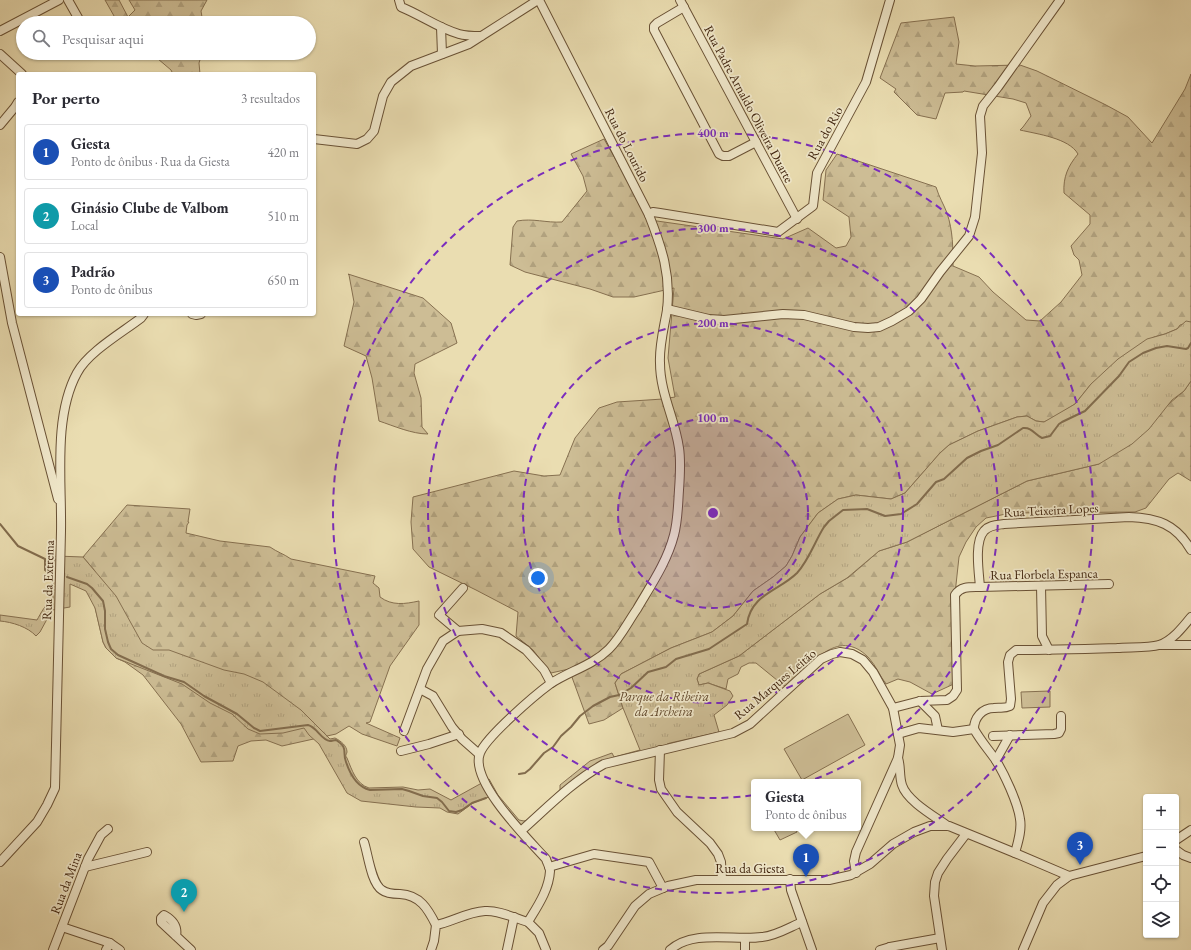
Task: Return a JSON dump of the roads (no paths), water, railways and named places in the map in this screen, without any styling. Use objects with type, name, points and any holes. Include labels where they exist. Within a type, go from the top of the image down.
[{"type":"street","points":[[29,16],[59,0]]},
{"type":"street","points":[[68,0],[77,16]]},
{"type":"street","points":[[399,0],[401,7],[418,14],[441,27],[460,34],[481,36]]},
{"type":"street","points":[[316,139],[357,144],[367,139],[374,131],[382,96],[390,82],[411,66],[469,44],[539,0]]},
{"type":"street","name":"Rua do Lourido","points":[[479,754],[485,744],[509,720],[551,683],[594,662],[609,649],[654,581],[669,551],[675,533],[679,487],[679,450],[675,429],[662,388],[659,362],[667,309],[668,292],[666,265],[649,215],[539,0]]},
{"type":"street","name":"Rua do Rio","points":[[649,215],[653,212],[778,232],[813,206],[817,173],[866,82],[890,0]]},
{"type":"street","points":[[667,309],[709,319],[724,320],[783,314],[804,315],[854,327],[868,328],[879,327],[909,311],[921,298],[969,236],[975,217],[982,153],[980,116],[982,106],[998,88],[1060,0]]},
{"type":"street","points":[[682,4],[656,22],[654,30],[719,154],[729,156],[756,142]]},
{"type":"street","name":"Rua Padre Arnaldo Oliveira Duarte","points":[[682,4],[797,219]]},
{"type":"street","points":[[0,31],[16,23]]},
{"type":"street","points":[[441,27],[442,54]]},
{"type":"street","points":[[0,54],[20,72]]},
{"type":"street","points":[[0,125],[16,105]]},
{"type":"street","points":[[0,257],[12,323],[61,512]]},
{"type":"street","name":"Rua da Extrema","points":[[0,862],[37,822],[55,788],[61,453],[65,407],[77,372],[83,364],[92,354],[142,316]]},
{"type":"street","points":[[46,455],[61,453]]},
{"type":"street","name":"Rua Teixeira Lopes","points":[[980,587],[979,540],[984,531],[991,526],[1129,517],[1146,518],[1161,522],[1175,531],[1186,542],[1191,550]]},
{"type":"street","name":"Rua Florbela Espanca","points":[[980,587],[1109,584]]},
{"type":"street","points":[[1041,586],[1042,636],[1049,650]]},
{"type":"street","points":[[893,708],[920,701],[947,700],[953,696],[957,690],[955,595],[958,590],[964,588],[980,587]]},
{"type":"street","points":[[458,631],[439,615],[463,588]]},
{"type":"street","points":[[1159,645],[1174,635],[1191,617]]},
{"type":"street","points":[[404,730],[427,669],[443,641],[458,631],[482,629],[501,633],[526,650],[544,670],[551,683]]},
{"type":"street","points":[[1015,852],[1019,839],[1020,820],[1014,798],[996,760],[983,744],[974,729],[977,716],[984,710],[992,708],[1005,708],[1010,706],[1011,700],[1008,662],[1010,655],[1016,650],[1191,645]]},
{"type":"street","name":"Rua Marques Leitão","points":[[521,831],[590,771],[604,764],[733,733],[750,724],[821,659],[840,652],[852,654],[863,660],[873,672],[893,708],[900,745],[898,758],[856,852],[854,861],[856,872]]},
{"type":"street","points":[[420,689],[434,696],[452,727],[479,754],[479,763],[482,773],[488,789],[493,797],[546,859],[550,870],[547,887],[528,922]]},
{"type":"street","points":[[920,701],[935,716],[938,730]]},
{"type":"street","points":[[993,736],[1059,733],[1061,729],[1061,716]]},
{"type":"street","points":[[898,734],[919,728],[953,732],[974,729]]},
{"type":"street","points":[[401,751],[459,734]]},
{"type":"street","points":[[996,760],[1010,735]]},
{"type":"street","points":[[660,750],[659,780],[661,789],[677,812],[710,842],[718,854],[721,862],[722,879]]},
{"type":"street","points":[[898,758],[900,763],[902,785],[905,792],[922,808],[948,826]]},
{"type":"street","name":"Rua da Giesta","points":[[603,950],[608,946],[635,906],[649,894],[663,888],[696,880],[829,880],[852,875],[870,864],[893,844],[914,832],[930,826],[948,826],[1015,852],[1069,876]]},
{"type":"street","name":"Rua da Mina","points":[[53,950],[94,847],[101,835],[108,829]]},
{"type":"street","points":[[1179,838],[1191,830]]},
{"type":"street","points":[[942,950],[934,896],[935,882],[938,873],[966,834]]},
{"type":"street","points":[[364,842],[374,877],[382,890],[389,893],[414,897],[427,909],[436,925],[431,950]]},
{"type":"street","points":[[85,868],[147,852]]},
{"type":"street","points":[[1179,852],[1191,858]]},
{"type":"street","points":[[549,867],[594,854],[649,862],[663,888]]},
{"type":"street","points":[[1023,950],[1043,903],[1057,885],[1069,876],[1143,857]]},
{"type":"street","points":[[790,880],[791,890],[812,950]]},
{"type":"street","points":[[436,925],[448,923],[474,913],[486,911],[514,917],[528,922],[540,933],[546,950]]},
{"type":"street","points":[[507,950],[514,917]]},
{"type":"street","points":[[670,950],[691,939],[713,937],[764,937],[802,922]]},
{"type":"street","points":[[62,927],[120,950]]},
{"type":"street","points":[[176,936],[191,950]]},
{"type":"street","points":[[744,950],[745,938]]},
{"type":"street","points":[[880,950],[940,938]]},
{"type":"waterway","points":[[519,774],[525,773],[530,769],[544,753],[553,747],[580,716],[593,706],[631,688],[648,672],[666,667],[676,659],[709,649],[747,624],[754,606],[760,599],[797,573],[805,562],[824,527],[843,510],[867,509],[885,516],[901,514],[917,504],[936,482],[944,479],[967,458],[998,445],[1023,428],[1031,430],[1042,438],[1050,436],[1059,424],[1085,411],[1119,376],[1129,362],[1143,353],[1167,346],[1186,349],[1191,343]]},
{"type":"waterway","points":[[0,524],[18,546],[45,559],[45,570],[50,574]]},
{"type":"waterway","points":[[67,577],[87,584],[103,601],[105,611],[105,629],[108,642],[111,649],[118,655],[164,676],[184,682],[204,696],[237,714],[260,731],[308,725],[311,726],[327,740],[336,740],[342,745],[344,748],[345,759],[350,771],[361,786],[370,790],[402,789],[423,796],[437,798],[449,811],[456,812],[472,803],[486,798]]},
{"type":"place","name":"Padrão","points":[[1080,865]]},
{"type":"place","name":"Giesta","points":[[806,877]]},
{"type":"place","name":"Ginásio Clube de Valbom","points":[[184,912]]},
{"type":"park label","name":"Parque da Ribeira da Archeira","points":[[664,704]]}]
